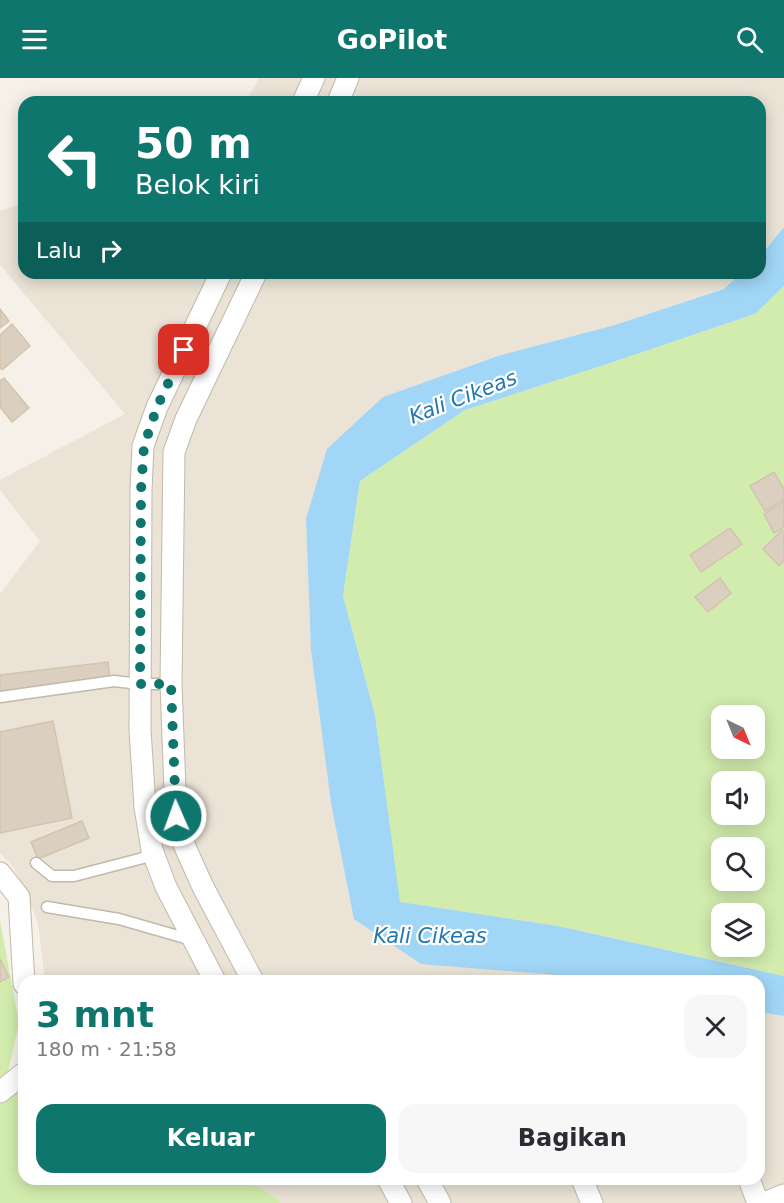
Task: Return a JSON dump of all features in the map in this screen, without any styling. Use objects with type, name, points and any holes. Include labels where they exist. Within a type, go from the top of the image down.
[{"type":"street","points":[[306,96],[314,78]]},
{"type":"street","points":[[340,96],[348,78]]},
{"type":"street","points":[[212,975],[166,887],[152,850],[144,785],[140,684],[141,490],[144,446],[157,407],[218,279]]},
{"type":"street","points":[[250,975],[203,886],[185,847],[176,816],[171,684],[174,452],[186,419],[253,279]]},
{"type":"street","points":[[0,873],[19,897],[23,975]]},
{"type":"street","points":[[0,1092],[18,1078]]},
{"type":"street","points":[[391,1185],[401,1203]]},
{"type":"street","points":[[430,1185],[440,1203]]},
{"type":"street","points":[[584,1185],[592,1203]]},
{"type":"street","points":[[751,1185],[758,1203]]},
{"type":"street","points":[[764,1203],[784,1195]]},
{"type":"lane","points":[[0,697],[114,681],[171,684]]},
{"type":"lane","points":[[36,863],[52,876],[74,876],[142,858],[152,850]]},
{"type":"lane","points":[[47,907],[119,919],[192,940]]},
{"type":"shaded area","points":[[259,78],[784,78],[784,227],[766,249],[766,96],[249,96]]},
{"type":"shaded area","points":[[18,205],[18,279],[735,279],[724,289],[615,325],[501,355],[383,397],[306,519],[311,650],[331,803],[579,975],[44,975],[38,922],[14,868],[0,853],[0,594],[40,541],[0,490],[0,480],[125,414],[0,265],[0,211]]},
{"type":"shaded area","points":[[765,1013],[784,1016],[784,1203],[280,1203],[274,1196],[254,1185],[765,1185]]},
{"type":"green space","points":[[784,286],[784,976],[558,926],[399,902],[375,715],[343,596],[360,481],[465,410],[755,314]]},
{"type":"green space","points":[[0,920],[18,1027],[8,1072],[0,1077],[0,982],[9,977],[0,959]]},
{"type":"green space","points":[[18,1087],[18,1185],[254,1185],[274,1196],[280,1203],[0,1203],[0,1099]]},
{"type":"water","name":"Kali Cikeas","points":[[784,227],[784,286],[755,314],[465,410],[360,481],[343,596],[375,715],[400,902],[558,926],[784,976],[784,1016],[765,1013],[765,975],[557,975],[421,964],[354,919],[331,803],[311,650],[306,519],[327,449],[383,397],[501,355],[615,325],[724,289],[735,279],[766,279],[766,249]]},
{"type":"building","points":[[0,309],[9,321],[0,328]]},
{"type":"building","points":[[12,324],[30,346],[2,370],[0,367],[0,335]]},
{"type":"building","points":[[4,378],[29,408],[12,422],[0,407],[0,381]]},
{"type":"building","points":[[774,472],[784,489],[784,500],[765,511],[750,486]]},
{"type":"building","points":[[784,502],[784,527],[774,533],[764,514]]},
{"type":"building","points":[[730,528],[742,544],[701,572],[690,555]]},
{"type":"building","points":[[782,530],[784,532],[784,561],[779,566],[763,549]]},
{"type":"building","points":[[720,578],[731,593],[708,612],[695,597]]},
{"type":"building","points":[[108,662],[110,681],[0,694],[0,675]]},
{"type":"building","points":[[53,721],[72,818],[0,833],[0,732]]},
{"type":"building","points":[[82,821],[89,838],[38,859],[31,842]]},
{"type":"building","points":[[0,959],[9,977],[0,982]]},
{"type":"route","points":[[176,816],[171,684],[140,684],[141,490],[144,446],[157,407],[184,350]]}]
